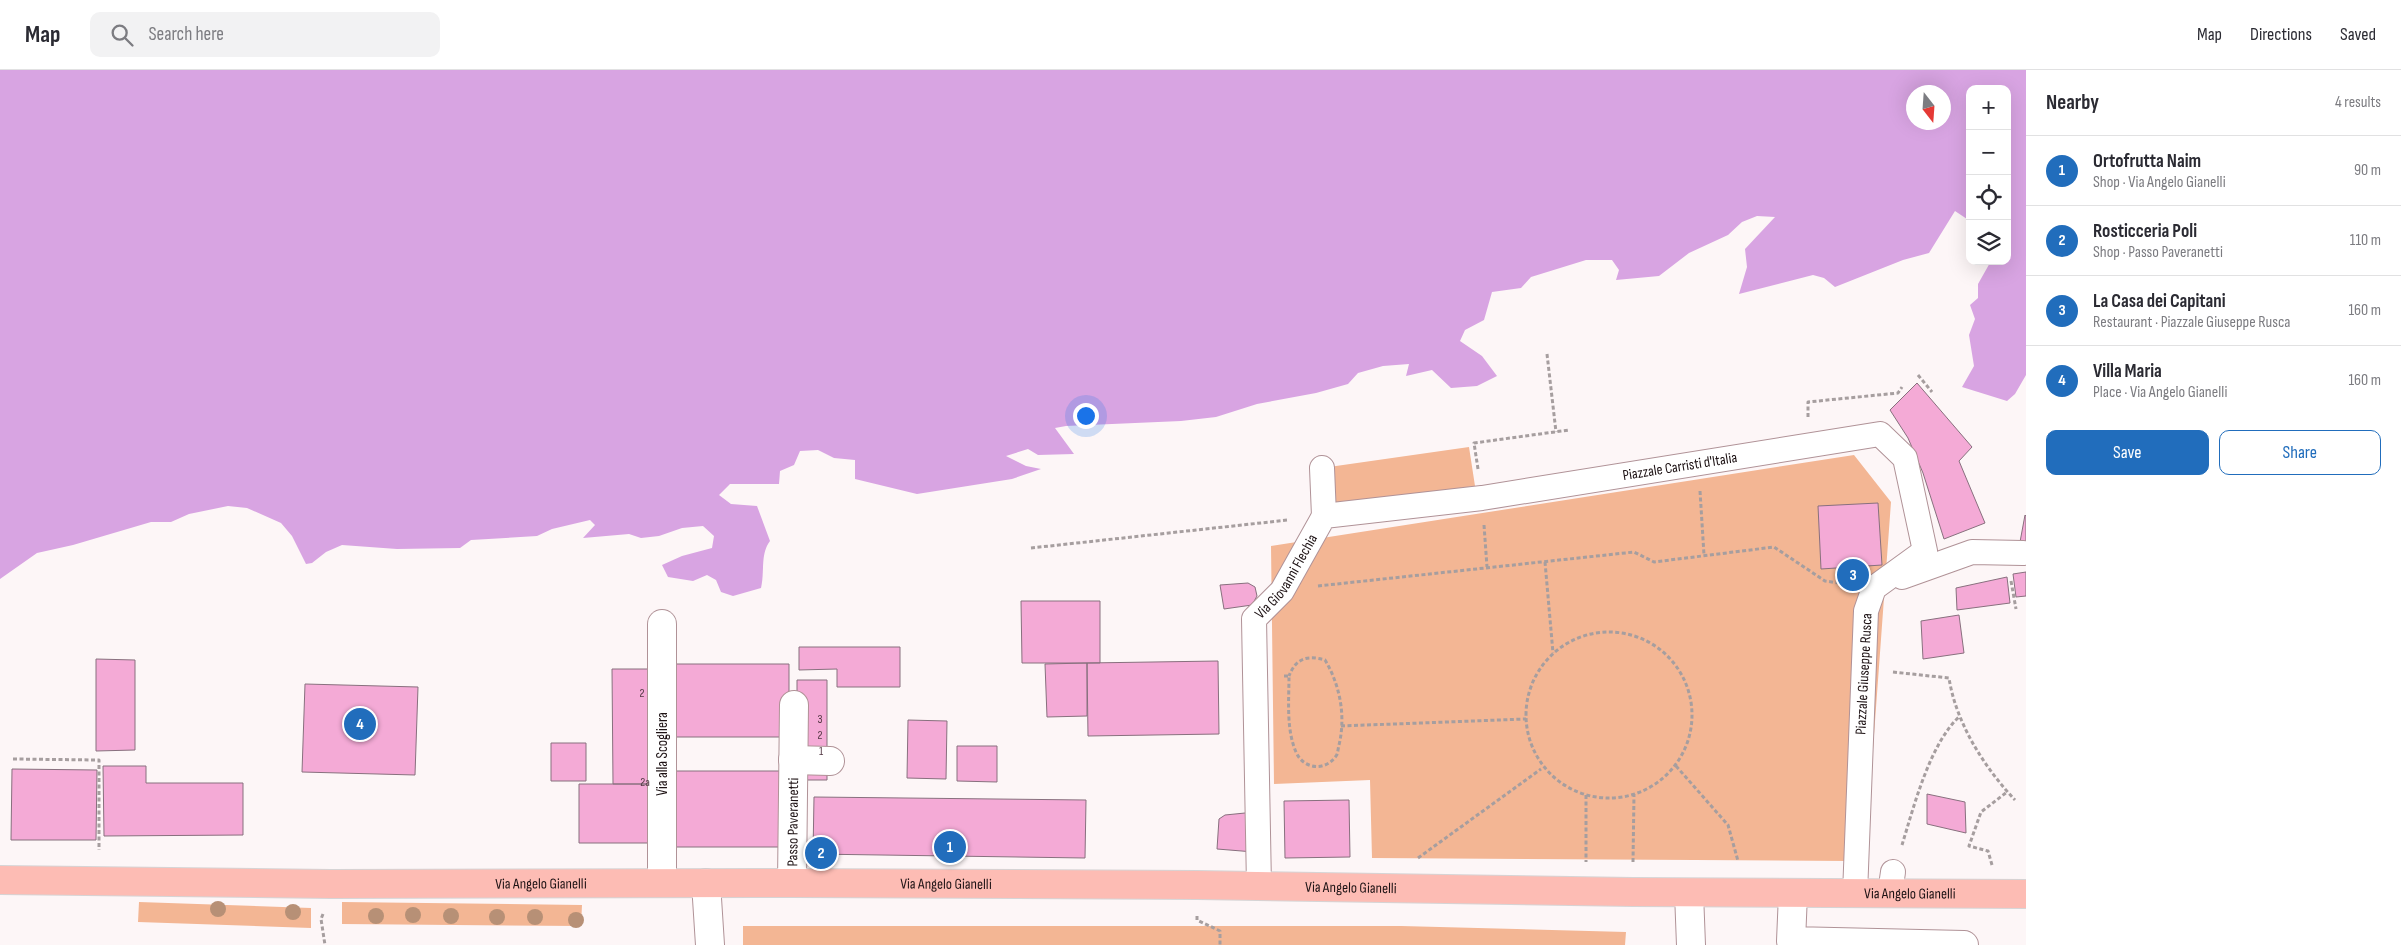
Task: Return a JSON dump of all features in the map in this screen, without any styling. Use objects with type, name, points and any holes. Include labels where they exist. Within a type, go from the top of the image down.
[{"type":"main road","name":"Via Angelo Gianelli","points":[[0,880],[331,884],[792,883],[1259,886],[1793,894],[1855,894],[1891,883],[2014,894]]},
{"type":"street","name":"Piazzale Carristi d'Italia","points":[[1482,498],[1880,434],[1905,458],[1925,551],[1874,588]]},
{"type":"street","points":[[1322,468],[1324,516]]},
{"type":"street","name":"Via Giovanni Flechia","points":[[1259,886],[1254,619],[1282,591],[1324,516],[1482,498]]},
{"type":"street","points":[[1874,588],[1972,552],[2023,553]]},
{"type":"street","name":"Piazzale Giuseppe Rusca","points":[[1855,894],[1862,669],[1866,612],[1874,588]]},
{"type":"street","name":"Via alla Scogliera","points":[[662,624],[662,883]]},
{"type":"street","name":"Passo Paveranetti","points":[[792,883],[794,705]]},
{"type":"street","name":"Passo Paveranetti","points":[[793,760],[830,761]]},
{"type":"street","points":[[706,883],[710,945]]},
{"type":"street","points":[[1690,892],[1691,945]]},
{"type":"street","points":[[1793,894],[1791,941],[1964,945]]},
{"type":"path","points":[[1547,354],[1556,432]]},
{"type":"path","points":[[1918,375],[1932,392]]},
{"type":"path","points":[[1808,445],[1808,402],[1898,394],[1902,387]]},
{"type":"path","points":[[1487,567],[1482,498],[1474,443],[1569,430]]},
{"type":"path","points":[[1698,463],[1704,555]]},
{"type":"path","points":[[1030,548],[1324,516]]},
{"type":"path","points":[[1282,591],[1347,581],[1634,552],[1654,562],[1774,547],[1825,581],[1874,588]]},
{"type":"path","points":[[1545,562],[1553,653]]},
{"type":"path","points":[[1622,632],[1656,646],[1681,672],[1692,699],[1693,716],[1688,745],[1676,766],[1647,790],[1619,798],[1586,796],[1560,783],[1547,771],[1531,746],[1526,719],[1529,690],[1536,676],[1553,653],[1565,644],[1593,634],[1622,632]]},
{"type":"path","points":[[1313,657],[1325,660],[1338,688],[1342,714],[1336,756],[1325,765],[1315,768],[1305,765],[1296,754],[1292,742],[1289,717],[1288,676],[1292,667],[1300,659],[1313,657]]},
{"type":"path","points":[[1862,669],[1949,678],[1960,716],[1980,754],[2014,800]]},
{"type":"path","points":[[1256,677],[1288,676]]},
{"type":"path","points":[[1891,883],[1924,777],[1949,726],[1960,716]]},
{"type":"path","points":[[1341,726],[1526,719]]},
{"type":"path","points":[[13,759],[99,760],[99,881]]},
{"type":"path","points":[[1676,766],[1728,825],[1748,893]]},
{"type":"path","points":[[1376,888],[1542,769]]},
{"type":"path","points":[[2007,792],[1981,812],[1969,846],[1988,851],[2014,894]]},
{"type":"path","points":[[1633,892],[1634,794]]},
{"type":"path","points":[[1586,796],[1586,892]]},
{"type":"shaded area","points":[[0,70],[2026,70],[2026,375],[2015,394],[2007,401],[1962,387],[1974,366],[1969,335],[1975,319],[1970,305],[1978,298],[1978,284],[1989,265],[2011,265],[2011,85],[1966,85],[1966,218],[1955,211],[1929,253],[1903,260],[1835,287],[1824,278],[1813,275],[1739,294],[1747,267],[1745,249],[1775,217],[1757,216],[1742,222],[1728,235],[1689,253],[1659,276],[1616,280],[1619,270],[1612,260],[1586,260],[1531,277],[1521,288],[1492,292],[1484,320],[1465,330],[1460,341],[1482,356],[1497,376],[1477,386],[1451,388],[1432,370],[1406,376],[1409,364],[1383,366],[1358,373],[1348,384],[1316,393],[1257,404],[1216,417],[1181,421],[1055,428],[1074,454],[1038,455],[1028,449],[1006,456],[1026,466],[1041,469],[1012,479],[917,494],[855,479],[855,460],[834,458],[818,450],[800,451],[794,465],[780,471],[779,484],[730,484],[719,495],[731,504],[757,506],[770,541],[764,557],[761,588],[733,596],[721,592],[716,580],[707,575],[693,581],[668,577],[662,565],[682,556],[712,548],[714,536],[703,526],[682,528],[659,536],[641,538],[629,534],[583,538],[595,525],[590,520],[552,529],[537,536],[471,540],[460,548],[397,549],[342,545],[326,552],[312,563],[306,564],[292,536],[281,523],[247,508],[228,506],[189,514],[171,522],[151,522],[73,545],[37,553],[0,579]]},
{"type":"shaded area","points":[[1469,447],[1475,486],[1335,506],[1329,467]]},
{"type":"shaded area","points":[[1854,455],[1891,502],[1867,831],[1849,861],[1372,858],[1370,780],[1274,784],[1271,546]]},
{"type":"shaded area","points":[[139,902],[311,908],[311,928],[138,922]]},
{"type":"shaded area","points":[[342,902],[582,905],[581,926],[342,924]]},
{"type":"shaded area","points":[[743,926],[1401,926],[1626,932],[1625,945],[743,945]]},
{"type":"building","points":[[1917,383],[1972,447],[1959,461],[1985,523],[1944,539],[1923,473],[1908,438],[1890,410]]},
{"type":"building","points":[[1878,503],[1882,565],[1821,569],[1818,506]]},
{"type":"building","points":[[2026,516],[2026,543],[2020,542]]},
{"type":"building","points":[[2026,572],[2026,596],[2016,597],[2013,574]]},
{"type":"building","points":[[2007,577],[2010,603],[1957,610],[1956,588]]},
{"type":"building","points":[[1248,583],[1255,587],[1257,596],[1252,605],[1224,609],[1220,585]]},
{"type":"building","points":[[1021,601],[1100,601],[1100,663],[1022,663]]},
{"type":"building","points":[[1959,615],[1964,653],[1923,659],[1921,621]]},
{"type":"building","points":[[799,647],[900,647],[900,687],[837,687],[837,669],[799,670]]},
{"type":"building","points":[[96,659],[135,660],[135,750],[96,751]]},
{"type":"building","points":[[1218,661],[1219,734],[1088,736],[1087,663]]},
{"type":"building","points":[[1087,663],[1087,716],[1047,717],[1045,664]]},
{"type":"building","points":[[676,664],[789,664],[789,737],[676,737]]},
{"type":"building","points":[[612,669],[654,669],[654,784],[613,784]]},
{"type":"building","points":[[797,680],[827,680],[827,780],[797,780]]},
{"type":"building","points":[[305,684],[418,687],[415,775],[302,772]]},
{"type":"building","points":[[908,720],[947,721],[946,779],[907,778]]},
{"type":"building","points":[[551,743],[586,743],[586,781],[551,781]]},
{"type":"building","points":[[957,746],[997,746],[997,782],[957,781]]},
{"type":"building","points":[[103,766],[146,766],[146,783],[243,783],[243,835],[104,836]]},
{"type":"building","points":[[12,769],[97,770],[96,840],[11,840]]},
{"type":"building","points":[[669,771],[783,771],[782,847],[669,847]]},
{"type":"building","points":[[579,784],[660,784],[660,843],[579,843]]},
{"type":"building","points":[[1927,794],[1965,802],[1966,833],[1927,824]]},
{"type":"building","points":[[814,797],[1086,800],[1085,858],[813,854]]},
{"type":"building","points":[[1349,800],[1350,857],[1285,858],[1284,801]]},
{"type":"building","points":[[1255,812],[1254,852],[1217,849],[1219,819],[1225,815]]},
{"type":"place","name":"La Casa dei Capitani","points":[[1853,575]]},
{"type":"place","name":"Villa Maria","points":[[360,724]]},
{"type":"place","name":"Ortofrutta Naim","points":[[950,847]]},
{"type":"place","name":"Rosticceria Poli","points":[[821,853]]}]
